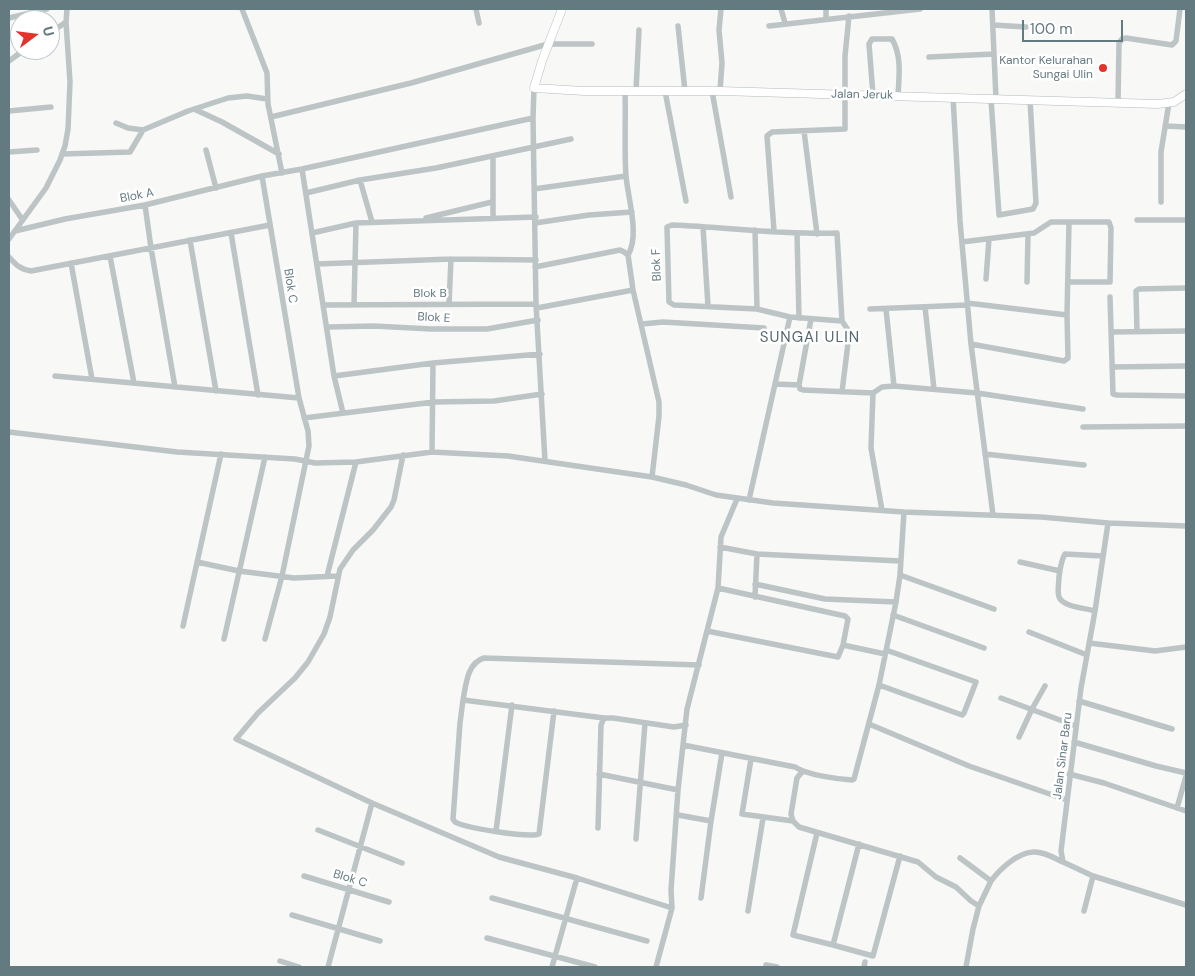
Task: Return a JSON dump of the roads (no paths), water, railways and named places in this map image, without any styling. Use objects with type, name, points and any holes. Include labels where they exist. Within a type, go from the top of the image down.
[{"type":"street","points":[[9,18],[47,9]]},
{"type":"street","points":[[9,239],[41,194],[62,154],[68,128],[70,82],[66,22],[68,9]]},
{"type":"street","points":[[242,9],[267,72],[267,99],[282,173]]},
{"type":"street","points":[[476,9],[479,23]]},
{"type":"street","points":[[545,461],[537,306],[533,147],[534,88],[548,44],[562,9]]},
{"type":"street","points":[[721,9],[719,30],[722,63],[716,91],[730,197]]},
{"type":"street","points":[[781,9],[785,23]]},
{"type":"street","points":[[826,9],[826,19]]},
{"type":"street","points":[[769,26],[850,16],[867,12],[920,9]]},
{"type":"street","points":[[992,9],[999,215],[1033,208],[1036,203],[1030,100]]},
{"type":"street","points":[[1118,102],[1119,42],[1126,38],[1172,46],[1176,41],[1180,9]]},
{"type":"street","points":[[774,231],[767,136],[772,132],[845,129],[845,46],[850,16]]},
{"type":"street","points":[[60,26],[66,22]]},
{"type":"street","points":[[993,25],[1026,27]]},
{"type":"street","points":[[678,26],[685,91]]},
{"type":"street","points":[[636,91],[639,30]]},
{"type":"street","points":[[872,95],[869,44],[872,38],[882,38],[892,39],[898,48],[898,96]]},
{"type":"street","points":[[271,117],[411,83],[548,44],[592,44]]},
{"type":"street","points":[[929,57],[994,54]]},
{"type":"street","name":"Jalan Jeruk","points":[[534,88],[716,91],[1158,104],[1174,102],[1186,94]]},
{"type":"street","points":[[625,91],[626,176],[632,212],[633,244],[628,255],[633,290],[659,402],[652,477]]},
{"type":"street","points":[[665,91],[686,201]]},
{"type":"street","points":[[116,123],[128,128],[143,130],[194,109],[228,98],[247,96],[267,99]]},
{"type":"street","points":[[953,98],[967,304],[993,515]]},
{"type":"street","points":[[1160,202],[1161,152],[1169,103]]},
{"type":"street","points":[[9,111],[51,107]]},
{"type":"street","points":[[194,109],[222,122],[279,154]]},
{"type":"street","name":"Blok A","points":[[14,231],[65,219],[146,205],[262,176],[302,169],[533,118]]},
{"type":"street","points":[[1165,126],[1186,127]]},
{"type":"street","points":[[62,154],[130,152],[143,130]]},
{"type":"street","points":[[804,131],[817,234]]},
{"type":"street","points":[[306,193],[360,180],[428,170],[571,139]]},
{"type":"street","points":[[9,152],[37,150]]},
{"type":"street","points":[[206,150],[216,188]]},
{"type":"street","points":[[493,156],[493,217]]},
{"type":"street","points":[[302,169],[328,327],[334,376],[344,413]]},
{"type":"street","name":"Blok C","points":[[262,176],[299,398]]},
{"type":"street","points":[[534,190],[626,176]]},
{"type":"street","points":[[360,180],[372,222]]},
{"type":"street","points":[[9,200],[22,219]]},
{"type":"street","points":[[413,221],[492,202]]},
{"type":"street","points":[[146,205],[150,248],[175,387]]},
{"type":"street","points":[[312,233],[356,223],[493,217],[535,220],[632,212]]},
{"type":"street","points":[[1137,220],[1186,220]]},
{"type":"street","points":[[962,242],[1028,234],[1038,231],[1051,222],[1109,222],[1110,282],[1068,282]]},
{"type":"street","points":[[971,344],[1064,361],[1069,356],[1067,315],[1069,222]]},
{"type":"street","points":[[354,304],[356,223]]},
{"type":"street","points":[[9,257],[16,266],[31,271],[270,225]]},
{"type":"street","name":"Blok F","points":[[703,226],[672,225],[667,227],[668,302],[674,305],[708,306]]},
{"type":"street","points":[[842,322],[790,317],[757,309],[708,306],[703,226],[797,233],[837,233],[842,322],[849,335],[842,392]]},
{"type":"street","points":[[755,230],[757,309]]},
{"type":"street","points":[[231,233],[258,395]]},
{"type":"street","points":[[797,233],[799,318]]},
{"type":"street","points":[[1027,282],[1028,234]]},
{"type":"street","points":[[986,278],[988,239]]},
{"type":"street","points":[[190,240],[216,391]]},
{"type":"street","points":[[317,264],[451,260],[536,263],[620,250],[628,255]]},
{"type":"street","points":[[110,256],[134,383]]},
{"type":"street","points":[[449,304],[451,260]]},
{"type":"street","points":[[71,263],[92,380]]},
{"type":"street","points":[[1137,331],[1136,291],[1139,289],[1186,288]]},
{"type":"street","name":"Blok B","points":[[323,304],[537,306],[633,290]]},
{"type":"street","points":[[1110,297],[1113,394],[1186,396]]},
{"type":"street","points":[[870,310],[967,304],[1067,315]]},
{"type":"street","points":[[925,307],[934,389]]},
{"type":"street","points":[[886,309],[894,386]]},
{"type":"street","points":[[749,500],[790,317]]},
{"type":"street","points":[[812,319],[799,385],[801,390],[873,393],[882,387],[894,386],[977,393],[1083,409]]},
{"type":"street","name":"Blok E","points":[[328,327],[374,326],[487,329],[538,320]]},
{"type":"street","points":[[642,324],[664,322],[764,328]]},
{"type":"street","points":[[1111,332],[1186,331]]},
{"type":"street","points":[[334,376],[434,363],[540,354]]},
{"type":"street","points":[[432,452],[434,363]]},
{"type":"street","points":[[1112,367],[1186,366]]},
{"type":"street","points":[[55,376],[299,398],[308,431],[307,461],[282,576],[265,639]]},
{"type":"street","points":[[775,384],[799,385]]},
{"type":"street","points":[[873,393],[871,448],[882,510]]},
{"type":"street","points":[[304,418],[434,402],[494,400],[542,394]]},
{"type":"street","points":[[1083,427],[1186,426]]},
{"type":"street","points":[[9,432],[168,451],[265,457],[314,463],[356,462],[432,452],[508,456],[652,477],[736,499],[904,512],[1041,517],[1108,523],[1186,526]]},
{"type":"street","points":[[183,626],[221,454]]},
{"type":"street","points":[[985,454],[1084,465]]},
{"type":"street","points":[[403,456],[391,507],[373,530],[352,550],[338,576],[324,634],[308,662],[295,678],[258,713],[236,739],[372,803],[499,857],[577,878],[672,908]]},
{"type":"street","points":[[224,639],[265,457]]},
{"type":"street","points":[[327,576],[356,462]]},
{"type":"street","points":[[656,967],[672,908],[671,890],[678,815],[678,790],[687,710],[718,588],[721,538],[736,499]]},
{"type":"street","points":[[683,745],[795,767],[802,772],[852,780],[855,778],[879,685],[896,602],[900,575],[904,512]]},
{"type":"street","name":"Jalan Sinar Baru","points":[[1063,862],[1061,851],[1069,774],[1108,523]]},
{"type":"street","points":[[720,547],[757,554],[900,561]]},
{"type":"street","points":[[755,597],[757,554]]},
{"type":"street","points":[[1095,611],[1067,604],[1060,599],[1058,594],[1060,571],[1062,558],[1065,554],[1103,556]]},
{"type":"street","points":[[197,562],[239,571],[294,578],[338,576]]},
{"type":"street","points":[[1020,562],[1060,571]]},
{"type":"street","points":[[900,575],[994,609]]},
{"type":"street","points":[[756,584],[825,599],[896,602]]},
{"type":"street","points":[[707,631],[838,657],[843,645],[847,617],[718,588]]},
{"type":"street","points":[[893,615],[984,648]]},
{"type":"street","points":[[1028,632],[1087,655]]},
{"type":"street","points":[[1090,643],[1155,651],[1186,647]]},
{"type":"street","points":[[843,645],[886,652],[976,682],[962,715],[879,685]]},
{"type":"street","points":[[554,711],[539,834],[528,836],[457,824],[453,819],[463,700],[468,675],[478,660],[484,658],[699,665]]},
{"type":"street","points":[[1019,737],[1045,686]]},
{"type":"street","points":[[1002,698],[1076,726]]},
{"type":"street","points":[[463,700],[674,727],[686,725]]},
{"type":"street","points":[[1079,701],[1172,729]]},
{"type":"street","points":[[496,831],[512,705]]},
{"type":"street","points":[[598,828],[599,774],[604,718]]},
{"type":"street","points":[[636,840],[645,722]]},
{"type":"street","points":[[869,724],[969,766],[1067,800]]},
{"type":"street","points":[[1074,742],[1186,774],[1177,808]]},
{"type":"street","points":[[701,898],[722,753]]},
{"type":"street","points":[[751,759],[742,814],[793,822],[799,827],[816,833],[918,862],[936,877],[956,887],[979,906]]},
{"type":"street","points":[[793,822],[791,814],[792,803],[797,778],[802,772]]},
{"type":"street","points":[[599,774],[678,790]]},
{"type":"street","points":[[1069,774],[1104,783],[1186,811]]},
{"type":"street","points":[[328,967],[372,803]]},
{"type":"street","points":[[678,815],[711,821]]},
{"type":"street","points":[[748,911],[763,818]]},
{"type":"street","points":[[318,830],[402,863]]},
{"type":"street","points":[[816,833],[793,935],[873,956],[900,856]]},
{"type":"street","points":[[833,945],[859,844]]},
{"type":"street","points":[[966,967],[979,906],[991,881],[1002,869],[1020,855],[1033,852],[1041,853],[1093,876],[1186,905]]},
{"type":"street","points":[[960,858],[991,881]]},
{"type":"street","name":"Blok C","points":[[304,876],[388,902]]},
{"type":"street","points":[[1084,911],[1093,876]]},
{"type":"street","points":[[552,967],[577,878]]},
{"type":"street","points":[[492,898],[647,941]]},
{"type":"street","points":[[292,915],[380,941]]},
{"type":"street","points":[[487,938],[595,967]]},
{"type":"street","points":[[280,961],[299,967]]},
{"type":"street","points":[[766,965],[776,967]]},
{"type":"place","name":"Kantor Kelurahan Sungai Ulin","points":[[1103,68]]},
{"type":"district","name":"SUNGAI ULIN","points":[[810,338]]}]
